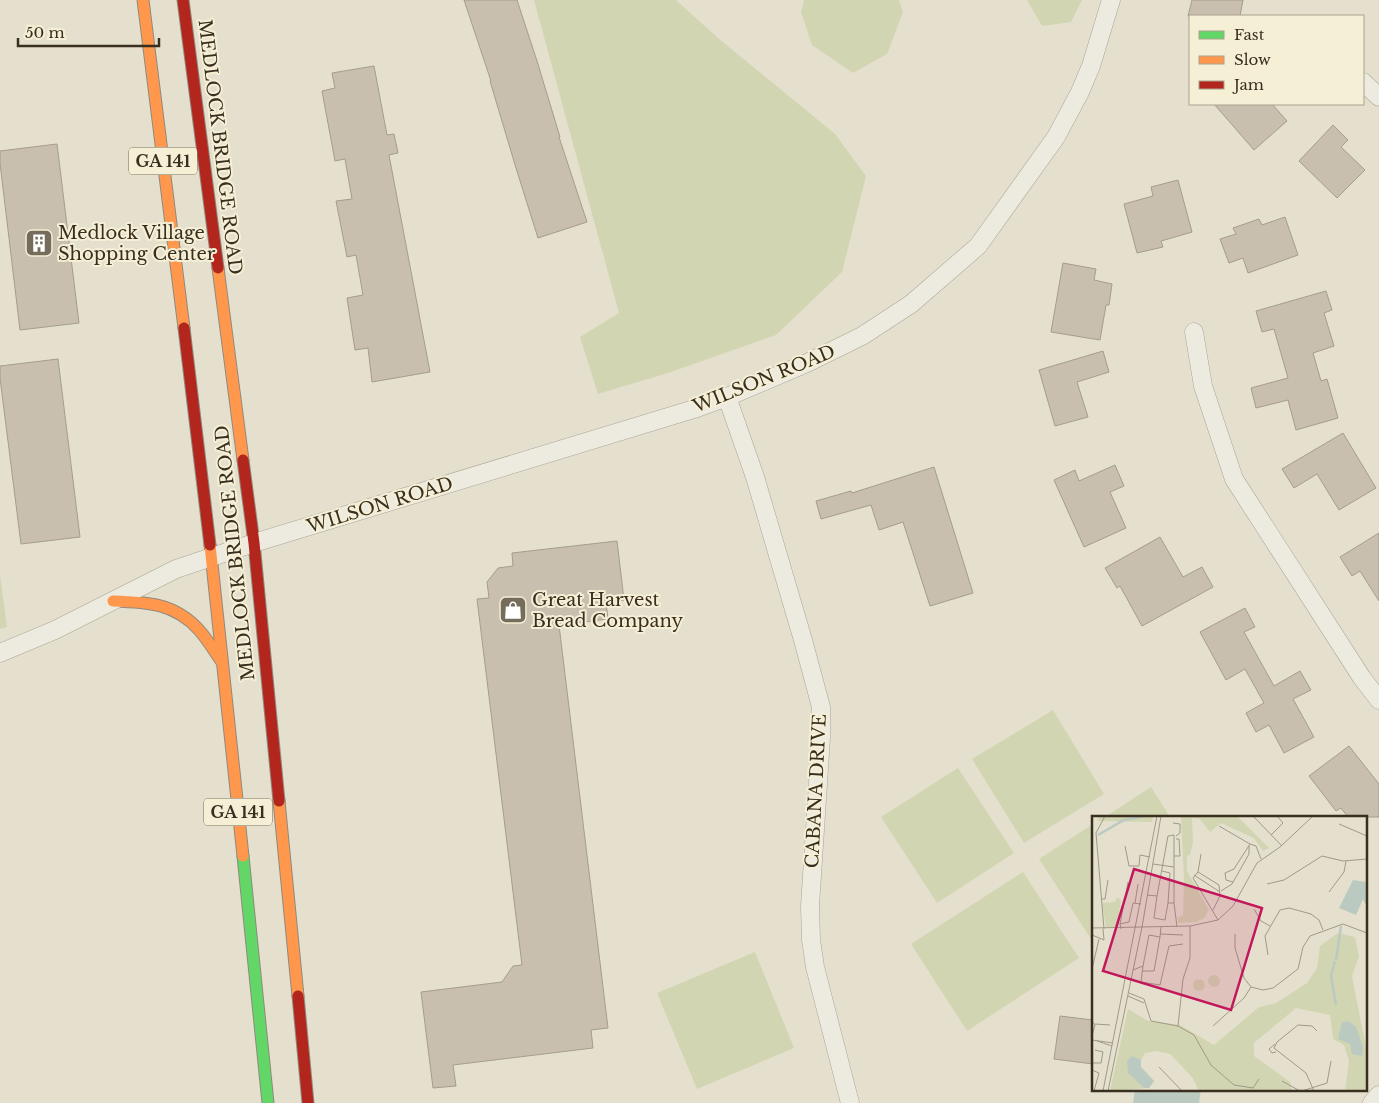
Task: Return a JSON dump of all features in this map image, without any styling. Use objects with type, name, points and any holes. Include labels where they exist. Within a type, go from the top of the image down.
[{"type":"highway","name":"MEDLOCK BRIDGE ROAD","points":[[143,0],[212,557],[268,1103]]},
{"type":"highway","name":"MEDLOCK BRIDGE ROAD","points":[[183,0],[254,543],[308,1103]]},
{"type":"highway","points":[[113,601],[147,602],[168,607],[196,626],[223,664]]},
{"type":"highway","points":[[253,958],[266,980]]},
{"type":"street","name":"WILSON ROAD","points":[[0,653],[56,630],[176,569],[254,543],[727,397],[807,363],[862,336],[911,304],[978,246],[1056,137],[1080,92],[1091,66],[1111,0]]},
{"type":"street","points":[[1364,83],[1379,97]]},
{"type":"street","points":[[1194,332],[1203,386],[1234,479],[1379,700]]},
{"type":"street","name":"CABANA DRIVE","points":[[727,397],[755,477],[821,707],[821,738],[810,906],[811,940],[815,967],[850,1103]]},
{"type":"street","points":[[1372,1103],[1379,1094]]},
{"type":"green space","points":[[534,0],[676,0],[718,38],[835,134],[866,176],[842,272],[776,335],[668,373],[598,394],[580,337],[619,313]]},
{"type":"green space","points":[[804,0],[899,0],[903,12],[887,54],[853,73],[812,45],[801,12]]},
{"type":"green space","points":[[1027,0],[1082,0],[1071,22],[1042,26]]},
{"type":"green space","points":[[0,575],[7,627],[0,629]]},
{"type":"green space","points":[[1053,710],[1104,794],[1024,843],[972,759]]},
{"type":"green space","points":[[958,768],[1014,853],[937,903],[881,817]]},
{"type":"green space","points":[[1151,787],[1169,816],[1107,816]]},
{"type":"green space","points":[[1092,825],[1092,940],[1039,859]]},
{"type":"green space","points":[[1023,872],[1079,958],[967,1031],[911,944]]},
{"type":"green space","points":[[755,952],[794,1048],[697,1089],[657,993]]},
{"type":"shaded area","points":[[1135,1090],[1201,1090],[1199,1103],[1133,1103]]},
{"type":"building","points":[[464,0],[517,0],[587,222],[538,238],[491,81]]},
{"type":"building","points":[[1192,0],[1243,0],[1240,15],[1188,16]]},
{"type":"building","points":[[374,66],[387,135],[394,134],[398,153],[389,155],[430,372],[372,382],[368,348],[355,350],[347,298],[363,295],[356,255],[347,257],[336,201],[352,199],[345,159],[335,161],[322,91],[335,88],[332,73]]},
{"type":"building","points":[[1215,105],[1273,105],[1287,121],[1254,150]]},
{"type":"building","points":[[1333,125],[1348,140],[1341,147],[1365,170],[1337,198],[1299,161]]},
{"type":"building","name":"Medlock Village Shopping Center","points":[[57,144],[79,323],[20,330],[0,151]]},
{"type":"building","points":[[1178,180],[1192,232],[1161,241],[1163,247],[1137,253],[1124,204],[1153,196],[1151,187]]},
{"type":"building","points":[[1285,217],[1298,255],[1248,273],[1243,258],[1229,263],[1220,239],[1236,234],[1233,228],[1259,219],[1262,225]]},
{"type":"building","points":[[1063,263],[1096,269],[1094,280],[1112,284],[1100,340],[1051,332]]},
{"type":"building","points":[[1326,291],[1332,310],[1324,313],[1334,346],[1313,353],[1321,381],[1327,379],[1338,418],[1296,430],[1288,400],[1256,408],[1251,388],[1288,378],[1274,329],[1262,332],[1256,311]]},
{"type":"building","points":[[1103,351],[1109,372],[1077,382],[1088,417],[1055,426],[1039,370]]},
{"type":"building","points":[[58,359],[80,537],[21,544],[0,366]]},
{"type":"building","points":[[1343,433],[1376,488],[1339,510],[1317,474],[1294,488],[1282,469]]},
{"type":"building","points":[[1115,465],[1124,486],[1110,492],[1126,528],[1084,547],[1054,480],[1075,470],[1079,481]]},
{"type":"building","points":[[934,467],[973,593],[930,606],[903,522],[879,530],[871,505],[821,519],[816,501],[851,491],[852,493]]},
{"type":"building","points":[[1379,533],[1379,601],[1360,571],[1352,576],[1340,557]]},
{"type":"building","points":[[1160,537],[1183,577],[1202,567],[1213,587],[1142,626],[1120,586],[1117,588],[1105,568]]},
{"type":"building","points":[[617,541],[624,600],[606,602],[608,619],[559,625],[608,1028],[591,1030],[593,1048],[453,1065],[456,1086],[433,1088],[421,992],[502,982],[513,966],[522,965],[477,599],[489,598],[487,582],[498,568],[513,566],[512,553]]},
{"type":"building","points":[[1245,608],[1255,627],[1244,632],[1274,686],[1300,671],[1311,690],[1293,699],[1314,737],[1284,753],[1269,725],[1256,732],[1246,713],[1264,703],[1245,669],[1226,680],[1200,632]]},
{"type":"building","points":[[1349,746],[1379,784],[1379,817],[1347,816],[1341,808],[1336,811],[1309,776]]},
{"type":"building","points":[[1060,1016],[1092,1020],[1092,1064],[1054,1059]]},
{"type":"traffic: fast","points":[[243,856],[268,1103]]},
{"type":"traffic: slow","points":[[143,0],[184,328]]},
{"type":"traffic: slow","points":[[218,268],[243,460]]},
{"type":"traffic: slow","points":[[210,545],[243,856]]},
{"type":"traffic: slow","points":[[113,601],[149,603],[180,614],[199,630],[222,662]]},
{"type":"traffic: slow","points":[[279,801],[298,996]]},
{"type":"traffic: jam","points":[[183,0],[218,268]]},
{"type":"traffic: jam","points":[[184,328],[210,545]]},
{"type":"traffic: jam","points":[[243,460],[254,543],[279,801]]},
{"type":"traffic: jam","points":[[298,996],[308,1103]]},
{"type":"place","name":"Medlock Village Shopping Center","points":[[39,243]]},
{"type":"place","name":"Great Harvest Bread Company","points":[[513,610]]}]
